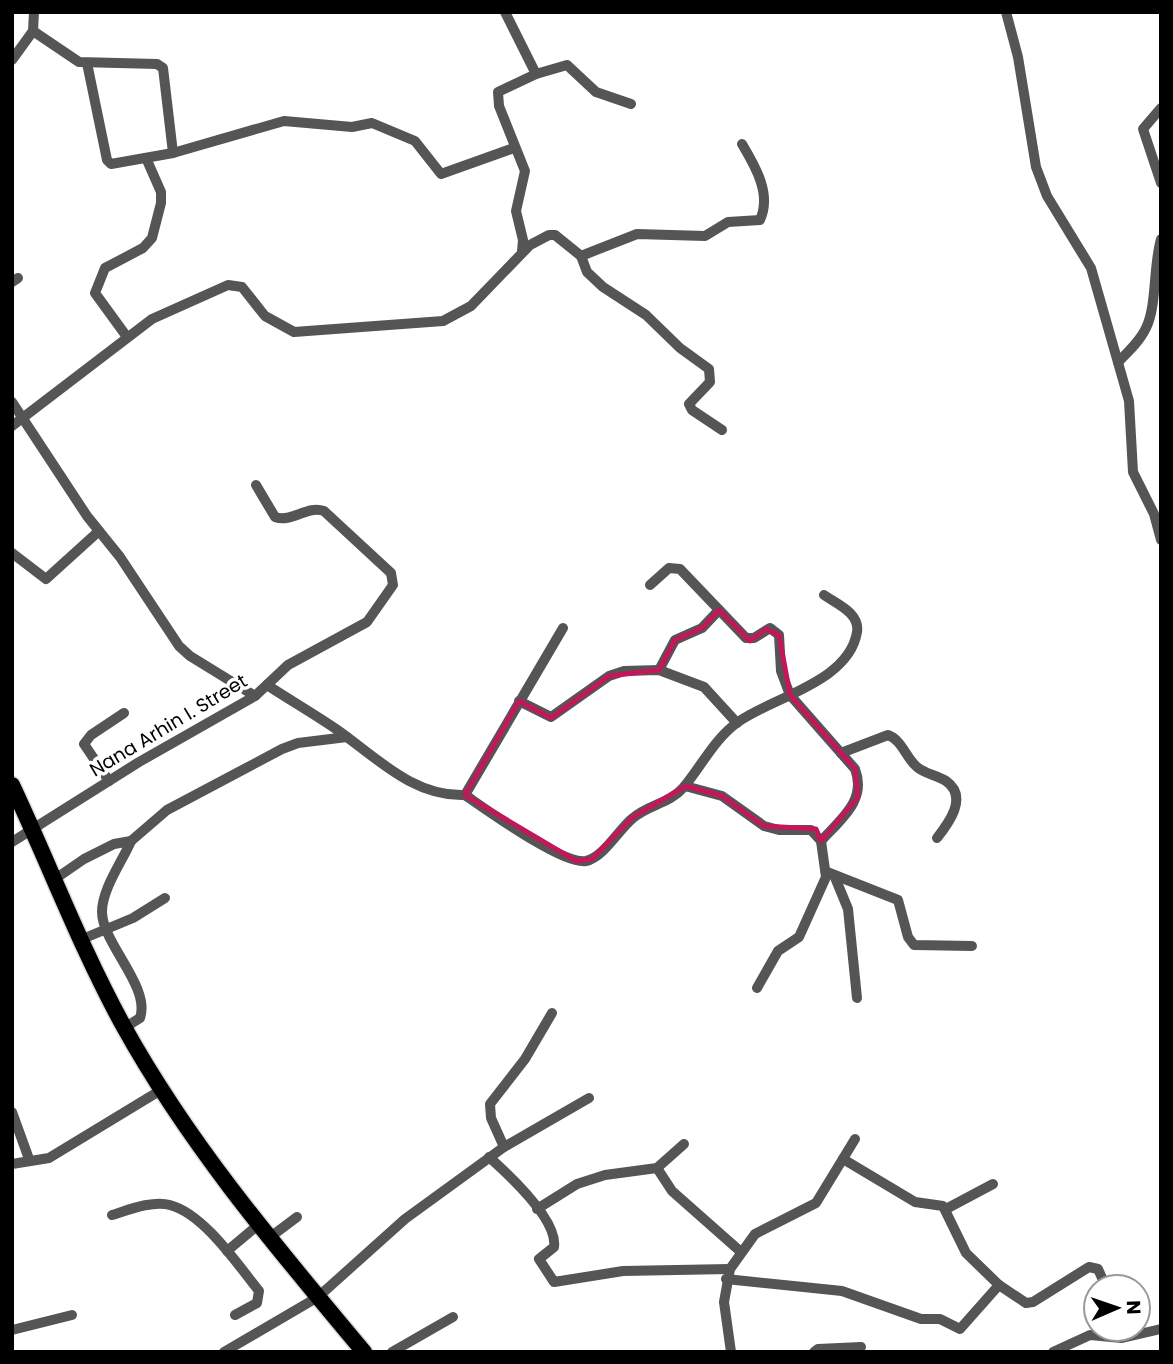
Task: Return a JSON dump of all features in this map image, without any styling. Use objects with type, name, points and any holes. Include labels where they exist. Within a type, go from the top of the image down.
[{"type":"main road","points":[[12,785],[80,940],[124,1028],[161,1090],[197,1146],[258,1225],[364,1352]]},
{"type":"street","points":[[12,60],[33,31],[34,12]]},
{"type":"street","points":[[505,12],[536,74]]},
{"type":"street","points":[[1006,12],[1016,43],[1040,180],[1070,236],[1088,261],[1129,401],[1131,464],[1154,514],[1161,540]]},
{"type":"street","points":[[33,31],[76,60],[87,64],[157,64],[163,68],[173,153]]},
{"type":"street","points":[[87,64],[108,162],[114,164],[173,153],[284,121],[352,127],[376,123],[415,141],[441,174],[514,148]]},
{"type":"street","points":[[522,253],[523,240],[516,211],[525,171],[499,106],[498,92],[536,74],[567,65],[596,92],[631,104]]},
{"type":"street","points":[[1161,108],[1143,128],[1161,183]]},
{"type":"street","points":[[581,256],[637,234],[705,236],[728,222],[760,220],[763,211],[761,176],[742,144]]},
{"type":"street","points":[[127,337],[95,293],[105,268],[143,248],[152,238],[162,202],[161,192],[146,158]]},
{"type":"street","points":[[17,423],[152,319],[234,284],[242,287],[269,320],[299,332],[443,321],[471,306],[522,253],[537,240],[552,235],[581,256],[587,272],[603,287],[646,316],[680,348],[709,369],[710,382],[689,404],[692,410],[722,430]]},
{"type":"street","points":[[1118,362],[1136,344],[1150,320],[1154,263],[1161,240]]},
{"type":"street","points":[[12,402],[17,423],[120,557],[185,653],[255,696]]},
{"type":"street","name":"Nana Arhin I. Street","points":[[12,842],[109,780],[255,696],[288,665],[367,622],[394,581],[391,573],[324,511],[317,509],[280,519],[275,517],[256,485]]},
{"type":"street","points":[[12,553],[46,579],[99,531]]},
{"type":"street","points":[[650,585],[669,568],[680,569],[746,638],[754,638],[766,629],[775,630],[780,640],[782,671],[790,695],[856,769],[859,778],[858,797],[821,841]]},
{"type":"street","points":[[267,685],[347,737],[415,786],[465,795],[543,845],[576,861],[585,861],[598,853],[633,817],[673,796],[685,786],[709,752],[737,723],[833,671],[856,638],[858,630],[854,616],[824,595]]},
{"type":"street","points":[[659,670],[675,640],[702,628],[719,610]]},
{"type":"street","points":[[465,795],[563,628]]},
{"type":"street","points":[[519,701],[551,717],[609,676],[624,671],[659,670],[704,687],[737,723]]},
{"type":"street","points":[[109,780],[84,744],[91,735],[124,713]]},
{"type":"street","points":[[841,753],[888,735],[897,740],[920,770],[946,780],[954,792],[956,804],[950,822],[937,838]]},
{"type":"street","points":[[124,1028],[140,1018],[140,1000],[106,927],[103,906],[131,841],[174,805],[282,749],[298,743],[347,737]]},
{"type":"street","points":[[685,786],[722,796],[764,826],[779,830],[811,830],[821,841],[830,873],[848,909],[856,998]]},
{"type":"street","points":[[55,879],[114,844],[131,841]]},
{"type":"street","points":[[830,873],[898,900],[908,937],[914,946],[972,946]]},
{"type":"street","points":[[758,988],[778,951],[799,937],[830,873]]},
{"type":"street","points":[[80,940],[106,927],[123,923],[165,898]]},
{"type":"street","points":[[504,1147],[491,1118],[490,1104],[524,1059],[552,1013]]},
{"type":"street","points":[[12,1164],[29,1159],[37,1162],[49,1158],[161,1090]]},
{"type":"street","points":[[224,1352],[318,1297],[405,1219],[489,1157],[589,1098]]},
{"type":"street","points":[[12,1112],[29,1159]]},
{"type":"street","points":[[731,1352],[724,1303],[728,1274],[741,1252],[762,1228],[816,1203],[855,1139]]},
{"type":"street","points":[[537,1209],[576,1184],[605,1175],[657,1168],[684,1144]]},
{"type":"street","points":[[489,1157],[524,1188],[555,1239],[552,1249],[539,1259],[554,1282],[623,1271],[728,1274],[842,1291],[921,1319],[940,1319],[960,1329],[999,1285]]},
{"type":"street","points":[[843,1159],[915,1202],[940,1205],[946,1209],[966,1254],[999,1285],[1021,1301],[1030,1303],[1085,1269],[1094,1267],[1098,1273]]},
{"type":"street","points":[[657,1168],[672,1191],[741,1252]]},
{"type":"street","points":[[946,1209],[993,1184]]},
{"type":"street","points":[[112,1215],[140,1207],[172,1205],[194,1220],[227,1251],[260,1295],[257,1303],[235,1315]]},
{"type":"street","points":[[269,1238],[297,1217]]},
{"type":"street","points":[[227,1251],[258,1225]]},
{"type":"street","points":[[12,1330],[72,1315]]},
{"type":"street","points":[[392,1352],[453,1317]]},
{"type":"street","points":[[1053,1352],[1082,1339]]},
{"type":"street","points":[[814,1352],[818,1349],[861,1347]]},
{"type":"highlighted area","points":[[719,610],[750,641],[766,629],[779,635],[790,695],[855,769],[858,797],[821,841],[816,829],[764,826],[722,796],[686,786],[633,817],[592,859],[576,861],[465,795],[519,701],[551,718],[609,676],[659,670],[675,640],[702,628]]}]
